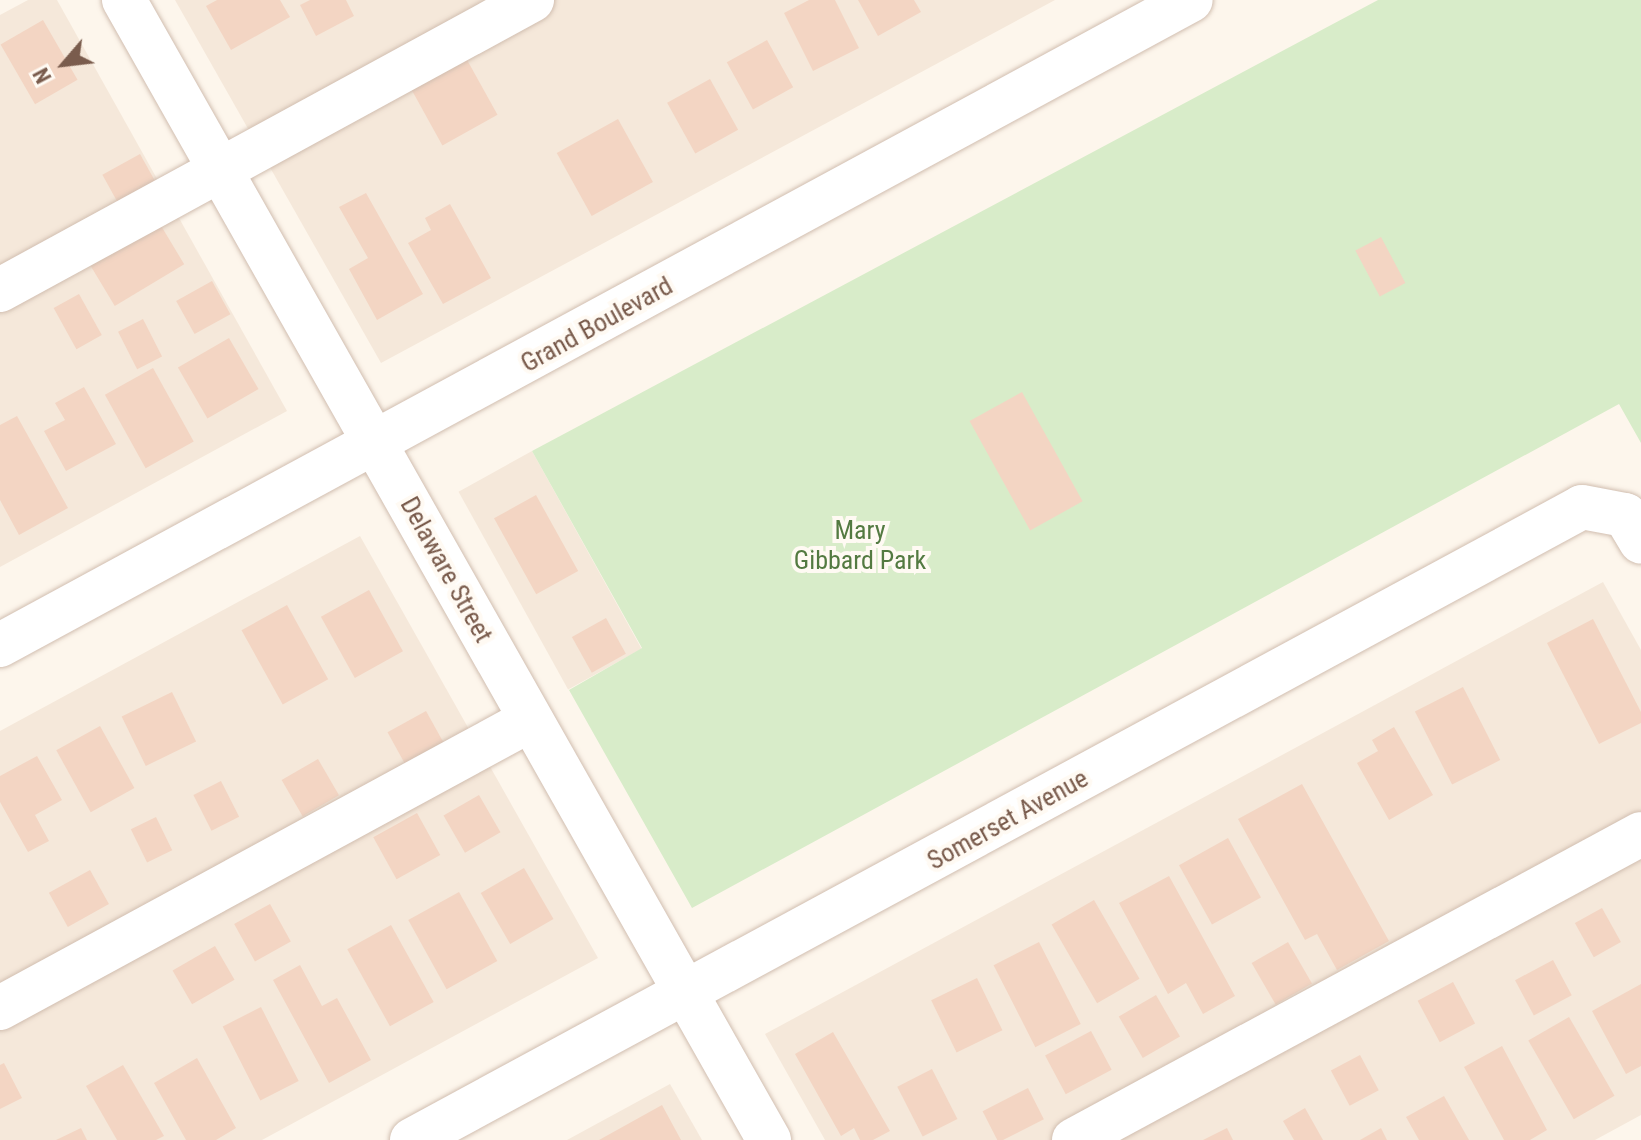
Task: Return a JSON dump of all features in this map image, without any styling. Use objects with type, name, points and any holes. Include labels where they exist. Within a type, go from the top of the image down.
[{"type":"street","name":"Delaware Street","points":[[124,0],[769,1140]]},
{"type":"street","points":[[0,290],[532,0]]},
{"type":"street","name":"Grand Boulevard","points":[[0,645],[1191,0]]},
{"type":"street","name":"Somerset Avenue","points":[[412,1140],[1582,507],[1605,506],[1625,515],[1641,542]]},
{"type":"street","points":[[0,1008],[530,720]]},
{"type":"street","points":[[1074,1140],[1641,834]]},
{"type":"shaded area","points":[[28,0],[57,0],[287,411],[0,567],[0,15]]},
{"type":"shaded area","points":[[175,0],[1055,0],[381,363]]},
{"type":"shaded area","points":[[532,451],[642,649],[568,689],[459,492]]},
{"type":"shaded area","points":[[360,536],[598,958],[262,1140],[0,1140],[0,731]]},
{"type":"shaded area","points":[[1603,582],[1641,650],[1641,1115],[1595,1140],[825,1140],[765,1034]]},
{"type":"shaded area","points":[[670,1084],[702,1140],[567,1140]]},
{"type":"green space","name":"Mary Gibbard Park","points":[[1378,0],[1641,0],[1641,443],[1619,404],[692,908],[569,690],[642,648],[532,451]]},
{"type":"building","points":[[217,0],[280,0],[290,17],[231,50],[206,6]]},
{"type":"building","points":[[310,0],[346,0],[354,16],[316,36],[300,5]]},
{"type":"building","points":[[809,0],[835,0],[859,48],[813,71],[784,13]]},
{"type":"building","points":[[858,0],[914,0],[921,12],[878,36]]},
{"type":"building","points":[[43,20],[78,80],[35,104],[1,45]]},
{"type":"building","points":[[767,40],[793,87],[753,110],[727,62]]},
{"type":"building","points":[[466,58],[498,115],[442,145],[411,89]]},
{"type":"building","points":[[710,79],[738,130],[695,153],[667,103]]},
{"type":"building","points":[[618,119],[653,182],[592,216],[557,153]]},
{"type":"building","points":[[140,154],[160,190],[122,211],[102,175]]},
{"type":"building","points":[[366,193],[423,294],[377,320],[349,269],[368,258],[339,207]]},
{"type":"building","points":[[450,204],[491,278],[443,304],[408,243],[431,230],[425,218]]},
{"type":"building","points":[[160,224],[184,264],[115,306],[91,266]]},
{"type":"building","points":[[1381,237],[1405,283],[1380,297],[1355,251]]},
{"type":"building","points":[[212,281],[230,314],[195,334],[176,301]]},
{"type":"building","points":[[79,294],[102,335],[76,349],[54,308]]},
{"type":"building","points":[[143,319],[162,356],[137,369],[118,332]]},
{"type":"building","points":[[229,338],[258,389],[207,419],[178,368]]},
{"type":"building","points":[[153,368],[194,441],[146,468],[105,395]]},
{"type":"building","points":[[84,387],[116,444],[66,471],[44,431],[65,420],[55,403]]},
{"type":"building","points":[[1022,392],[1083,501],[1030,530],[970,421]]},
{"type":"building","points":[[17,416],[68,508],[19,535],[0,500],[0,425]]},
{"type":"building","points":[[536,495],[578,571],[536,594],[494,518]]},
{"type":"building","points":[[369,590],[403,651],[355,678],[321,617]]},
{"type":"building","points":[[287,605],[328,679],[283,705],[242,630]]},
{"type":"building","points":[[606,618],[626,654],[592,673],[572,637]]},
{"type":"building","points":[[1593,619],[1641,712],[1641,723],[1599,744],[1547,643]]},
{"type":"building","points":[[1463,687],[1500,760],[1452,785],[1415,712]]},
{"type":"building","points":[[172,692],[196,741],[146,766],[122,717]]},
{"type":"building","points":[[426,711],[446,747],[407,768],[388,732]]},
{"type":"building","points":[[100,726],[134,788],[91,812],[56,750]]},
{"type":"building","points":[[1394,727],[1433,795],[1389,820],[1357,763],[1378,751],[1372,740]]},
{"type":"building","points":[[37,756],[62,800],[35,815],[49,841],[28,852],[0,802],[0,776]]},
{"type":"building","points":[[318,759],[339,795],[303,816],[282,780]]},
{"type":"building","points":[[221,781],[239,817],[212,831],[193,795]]},
{"type":"building","points":[[1302,784],[1389,941],[1337,970],[1317,934],[1305,940],[1238,819]]},
{"type":"building","points":[[479,795],[500,832],[465,853],[443,816]]},
{"type":"building","points":[[417,813],[440,855],[397,879],[373,837]]},
{"type":"building","points":[[156,817],[172,850],[147,863],[131,829]]},
{"type":"building","points":[[1228,838],[1261,897],[1212,925],[1179,865]]},
{"type":"building","points":[[524,868],[554,919],[510,944],[481,893]]},
{"type":"building","points":[[90,870],[109,904],[68,927],[49,893]]},
{"type":"building","points":[[1169,876],[1235,996],[1203,1014],[1186,983],[1168,994],[1119,903]]},
{"type":"building","points":[[459,892],[497,961],[447,989],[408,920]]},
{"type":"building","points":[[1094,900],[1140,979],[1097,1003],[1052,924]]},
{"type":"building","points":[[270,904],[291,942],[255,961],[234,924]]},
{"type":"building","points":[[1602,908],[1621,942],[1594,957],[1575,923]]},
{"type":"building","points":[[391,925],[434,1002],[390,1026],[347,949]]},
{"type":"building","points":[[1039,942],[1081,1024],[1035,1047],[994,965]]},
{"type":"building","points":[[1288,942],[1312,984],[1276,1005],[1252,963]]},
{"type":"building","points":[[215,946],[234,980],[192,1004],[173,970]]},
{"type":"building","points":[[1553,960],[1572,995],[1534,1016],[1515,980]]},
{"type":"building","points":[[300,965],[322,1006],[337,998],[371,1060],[329,1083],[273,980]]},
{"type":"building","points":[[977,978],[1002,1030],[957,1052],[931,1000]]},
{"type":"building","points":[[1453,982],[1475,1023],[1440,1042],[1418,1001]]},
{"type":"building","points":[[1641,984],[1641,1066],[1626,1074],[1592,1011]]},
{"type":"building","points":[[1156,995],[1180,1037],[1143,1058],[1119,1016]]},
{"type":"building","points":[[261,1007],[299,1081],[260,1100],[223,1027]]},
{"type":"building","points":[[1569,1017],[1614,1096],[1574,1119],[1528,1040]]},
{"type":"building","points":[[1091,1031],[1112,1070],[1066,1094],[1045,1055]]},
{"type":"building","points":[[833,1032],[890,1131],[873,1140],[860,1140],[854,1128],[841,1136],[795,1054]]},
{"type":"building","points":[[1502,1046],[1547,1130],[1530,1140],[1504,1140],[1464,1067]]},
{"type":"building","points":[[1360,1055],[1379,1090],[1350,1106],[1331,1070]]},
{"type":"building","points":[[197,1058],[236,1128],[216,1140],[186,1140],[154,1083]]},
{"type":"building","points":[[4,1063],[22,1098],[0,1109],[0,1065]]},
{"type":"building","points":[[123,1065],[164,1136],[156,1140],[117,1140],[86,1086]]},
{"type":"building","points":[[932,1069],[957,1119],[923,1137],[897,1087]]},
{"type":"building","points":[[1028,1088],[1044,1119],[997,1140],[983,1111]]},
{"type":"building","points":[[1444,1096],[1469,1140],[1419,1140],[1406,1117]]},
{"type":"building","points":[[662,1105],[681,1140],[599,1140]]},
{"type":"building","points":[[1305,1108],[1323,1140],[1294,1140],[1283,1121]]},
{"type":"building","points":[[81,1128],[87,1140],[56,1140]]},
{"type":"building","points":[[1227,1128],[1233,1140],[1203,1140]]},
{"type":"building","points":[[1381,1128],[1387,1140],[1360,1140]]}]
